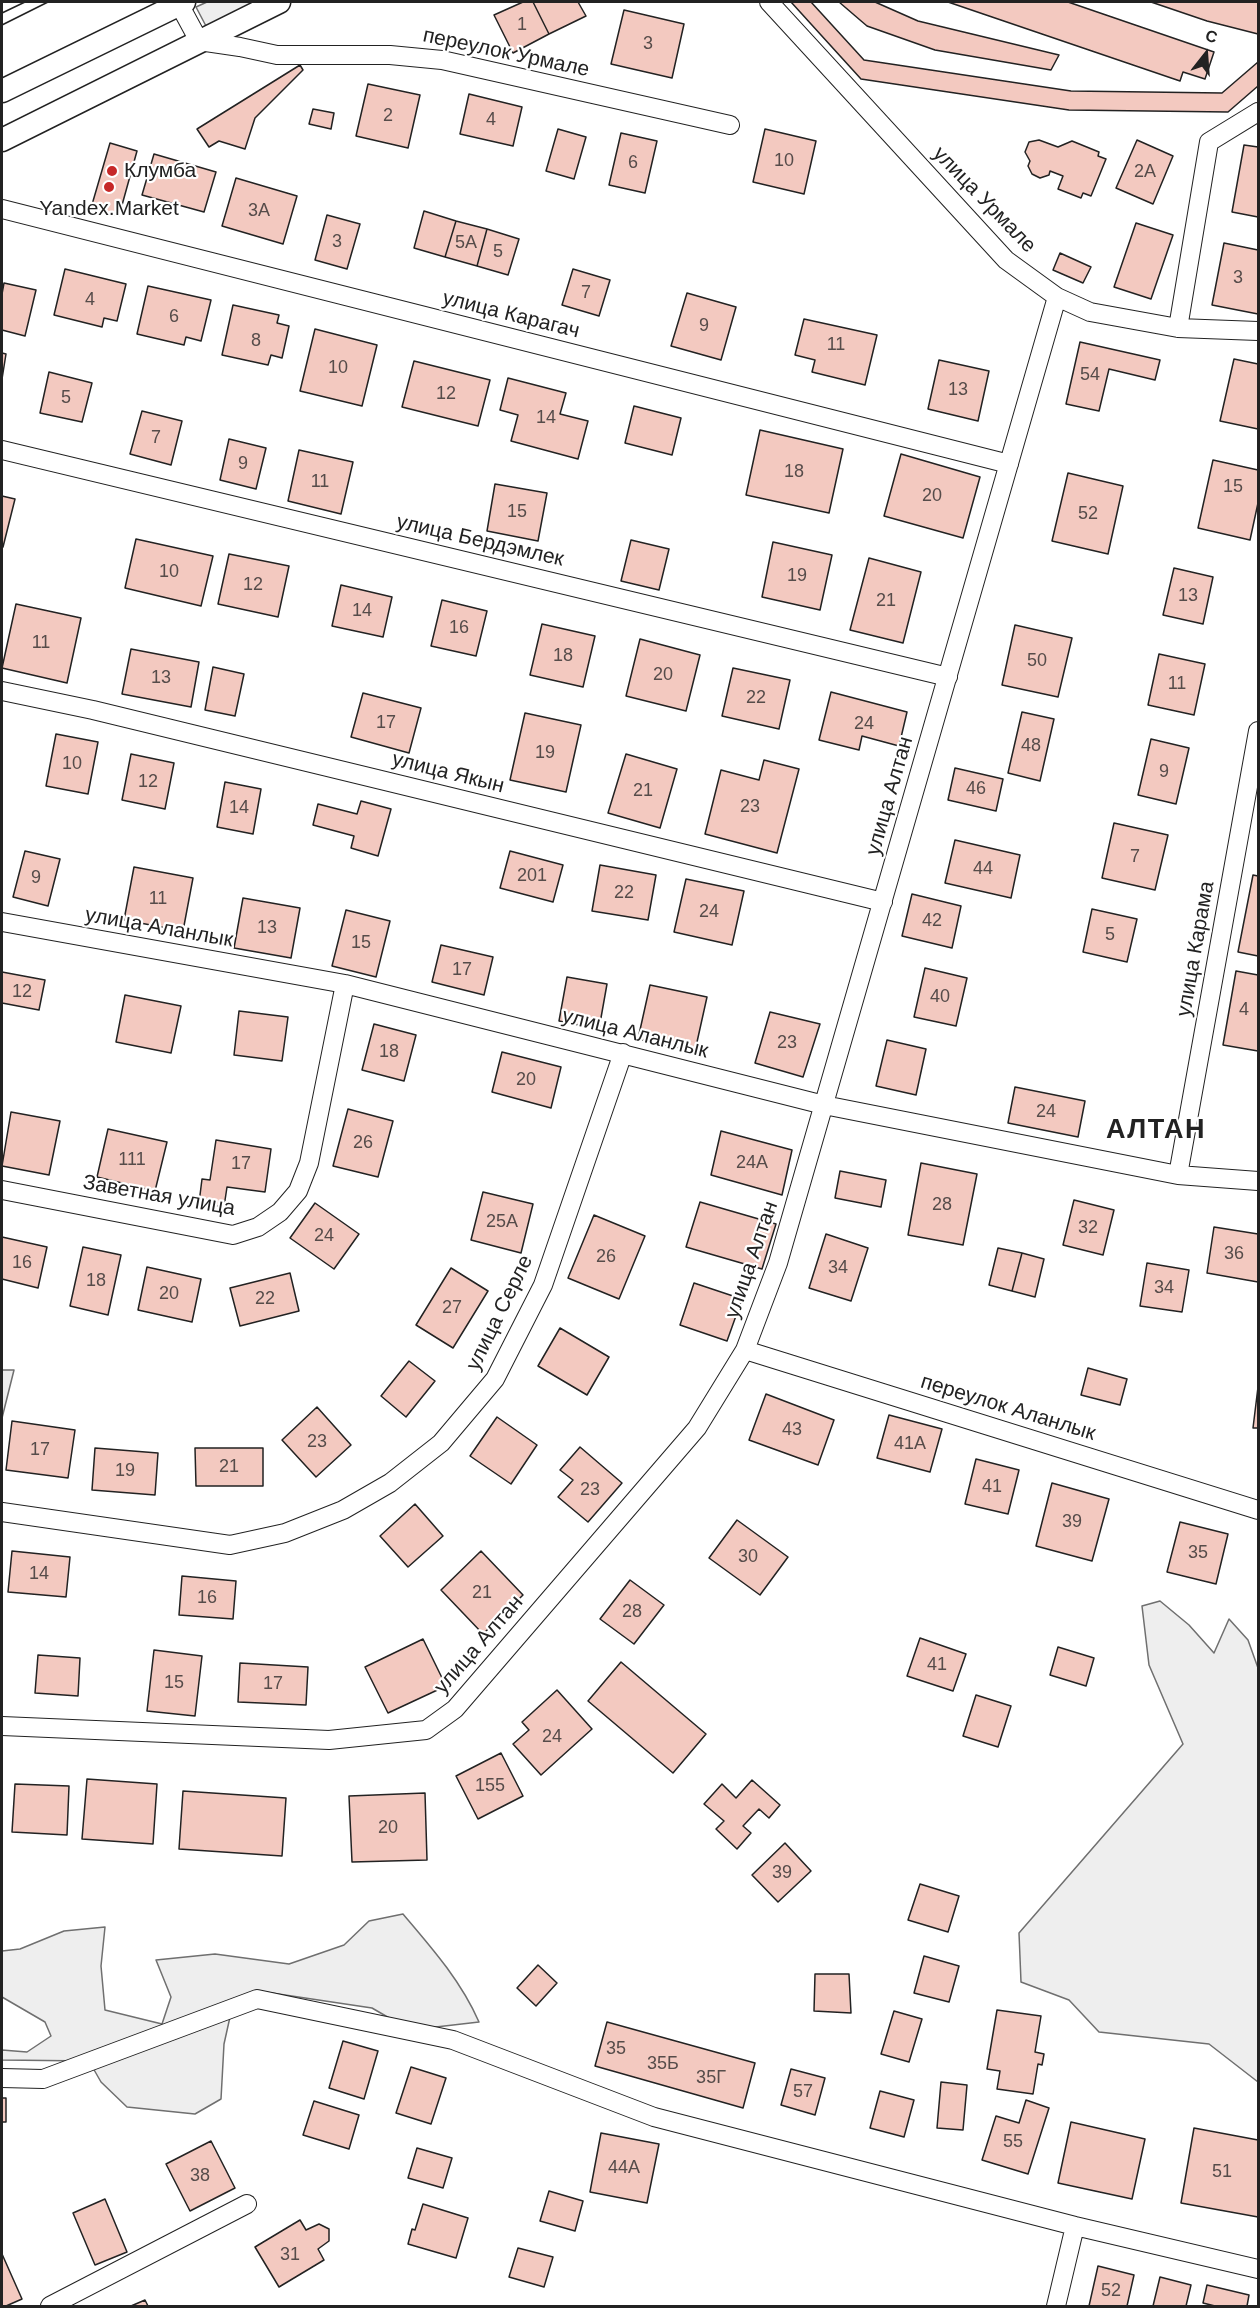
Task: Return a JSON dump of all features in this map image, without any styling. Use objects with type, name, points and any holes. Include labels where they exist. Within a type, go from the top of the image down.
[{"type":"street","points":[[2,140],[279,2]]},
{"type":"street","name":"улица Урмале","points":[[769,2],[1006,260],[1056,297],[1090,312],[1178,328],[1258,331]]},
{"type":"street","points":[[2,91],[181,3],[199,41]]},
{"type":"street","name":"переулок Урмале","points":[[199,41],[277,55],[390,55],[442,60],[730,125]]},
{"type":"street","points":[[1178,328],[1209,142],[1258,112]]},
{"type":"street","name":"улица Карагач","points":[[2,209],[1009,464]]},
{"type":"street","name":"улица Алтан","points":[[2,1726],[329,1740],[426,1730],[455,1709],[697,1428],[745,1350],[778,1263],[1056,297]]},
{"type":"street","name":"улица Бердэмлек","points":[[2,450],[948,676]]},
{"type":"street","name":"улица Якын","points":[[2,692],[93,710],[883,902]]},
{"type":"street","name":"улица Карама","points":[[1178,1174],[1258,731]]},
{"type":"street","name":"улица Аланлык","points":[[2,922],[345,984],[824,1105],[1178,1174],[1258,1181]]},
{"type":"street","name":"Заветная улица","points":[[2,1190],[234,1235],[258,1227],[280,1212],[298,1191],[309,1162],[345,984]]},
{"type":"street","name":"улица Серле","points":[[2,1512],[230,1545],[285,1533],[342,1510],[390,1483],[441,1443],[495,1379],[543,1285],[623,1053]]},
{"type":"street","name":"переулок Аланлык","points":[[745,1350],[1258,1510]]},
{"type":"street","points":[[2,2078],[43,2079],[257,1999],[453,2040],[654,2117],[1075,2226],[1258,2269]]},
{"type":"street","points":[[50,2307],[247,2204]]},
{"type":"street","points":[[1056,2307],[1075,2226]]},
{"type":"shaded area","points":[[207,2],[263,2],[207,28],[196,7]]},
{"type":"shaded area","points":[[2,1370],[14,1370],[2,1418]]},
{"type":"shaded area","points":[[1160,1601],[1189,1625],[1214,1653],[1229,1619],[1248,1640],[1258,1668],[1258,2082],[1209,2044],[1099,2032],[1069,2000],[1021,1982],[1019,1933],[1183,1744],[1149,1665],[1142,1606]]},
{"type":"shaded area","points":[[403,1914],[455,1979],[479,2022],[410,2030],[372,2008],[265,1992],[234,1999],[224,2044],[221,2099],[195,2114],[127,2107],[101,2082],[89,2061],[2,2060],[2,2050],[27,2052],[51,2036],[45,2022],[2,1997],[2,1951],[20,1949],[64,1931],[105,1927],[101,1966],[105,2010],[162,2024],[171,1997],[156,1960],[215,1954],[289,1964],[344,1945],[369,1921]]},
{"type":"building","points":[[523,2],[533,2],[549,34],[513,53],[494,15]]},
{"type":"building","points":[[533,2],[578,2],[586,16],[549,34]]},
{"type":"building","points":[[791,2],[811,2],[864,60],[1071,91],[1222,93],[1258,62],[1258,86],[1228,112],[1069,110],[861,79]]},
{"type":"building","points":[[839,2],[875,2],[918,21],[1059,55],[1051,70],[935,50],[867,26]]},
{"type":"building","points":[[948,2],[1068,2],[1214,52],[1205,79],[1183,72],[1180,81]]},
{"type":"building","points":[[1151,2],[1258,2],[1258,34],[1207,21]]},
{"type":"building","points":[[624,10],[684,24],[672,78],[611,64]]},
{"type":"building","points":[[300,65],[303,70],[255,118],[245,149],[219,141],[209,147],[197,129]]},
{"type":"building","points":[[368,84],[420,95],[408,148],[356,136]]},
{"type":"building","points":[[469,94],[522,107],[513,146],[460,134]]},
{"type":"building","points":[[313,109],[334,113],[331,129],[309,124]]},
{"type":"building","points":[[558,129],[586,137],[574,179],[546,171]]},
{"type":"building","points":[[765,129],[816,141],[804,194],[753,182]]},
{"type":"building","points":[[621,133],[657,141],[645,193],[609,185]]},
{"type":"building","points":[[1039,140],[1058,147],[1072,141],[1099,152],[1098,156],[1106,159],[1091,196],[1083,193],[1081,198],[1058,189],[1063,176],[1050,171],[1049,175],[1040,178],[1032,174],[1028,166],[1030,161],[1025,152],[1029,142]]},
{"type":"building","points":[[1137,140],[1173,156],[1153,204],[1116,188]]},
{"type":"building","points":[[110,143],[137,151],[119,216],[91,208]]},
{"type":"building","points":[[1244,145],[1258,147],[1258,217],[1232,212]]},
{"type":"building","points":[[154,154],[216,172],[204,212],[142,195]]},
{"type":"building","points":[[236,178],[297,196],[283,244],[222,226]]},
{"type":"building","points":[[424,211],[456,221],[445,257],[414,248]]},
{"type":"building","points":[[327,215],[360,224],[347,269],[315,260]]},
{"type":"building","points":[[456,221],[487,229],[477,266],[445,257]]},
{"type":"building","points":[[1136,223],[1173,235],[1151,299],[1114,287]]},
{"type":"building","points":[[487,229],[519,239],[508,275],[477,266]]},
{"type":"building","points":[[1224,243],[1258,250],[1258,314],[1212,305]]},
{"type":"building","points":[[1060,253],[1091,267],[1083,283],[1053,270]]},
{"type":"building","points":[[65,269],[126,284],[117,321],[104,318],[102,327],[54,315]]},
{"type":"building","points":[[573,269],[610,280],[599,316],[562,305]]},
{"type":"building","points":[[4,283],[36,290],[25,336],[2,330]]},
{"type":"building","points":[[148,286],[211,300],[201,341],[186,337],[184,345],[137,334]]},
{"type":"building","points":[[687,293],[736,307],[721,360],[671,346]]},
{"type":"building","points":[[233,305],[279,315],[277,323],[289,326],[282,358],[271,355],[268,365],[222,355]]},
{"type":"building","points":[[804,319],[877,335],[865,385],[812,372],[815,360],[795,355]]},
{"type":"building","points":[[315,329],[377,345],[362,406],[300,391]]},
{"type":"building","points":[[1080,342],[1160,360],[1155,380],[1109,369],[1099,411],[1066,404]]},
{"type":"building","points":[[2,353],[6,354],[2,379]]},
{"type":"building","points":[[1234,359],[1258,364],[1258,429],[1220,421]]},
{"type":"building","points":[[939,360],[989,371],[978,421],[928,409]]},
{"type":"building","points":[[414,361],[490,380],[478,426],[402,407]]},
{"type":"building","points":[[49,372],[92,383],[82,422],[40,413]]},
{"type":"building","points":[[508,378],[566,393],[560,414],[588,421],[578,459],[511,441],[518,415],[500,410]]},
{"type":"building","points":[[634,406],[681,418],[672,455],[625,443]]},
{"type":"building","points":[[142,411],[182,421],[171,465],[130,454]]},
{"type":"building","points":[[760,430],[843,449],[829,513],[746,495]]},
{"type":"building","points":[[229,439],[266,448],[256,489],[220,480]]},
{"type":"building","points":[[299,450],[353,462],[341,514],[288,501]]},
{"type":"building","points":[[901,454],[980,477],[963,538],[884,516]]},
{"type":"building","points":[[1213,460],[1258,470],[1258,503],[1250,540],[1198,528]]},
{"type":"building","points":[[1068,473],[1123,486],[1108,554],[1052,541]]},
{"type":"building","points":[[495,484],[547,493],[538,541],[487,531]]},
{"type":"building","points":[[2,496],[15,499],[3,547],[2,547]]},
{"type":"building","points":[[136,539],[213,556],[201,606],[125,588]]},
{"type":"building","points":[[631,540],[669,549],[659,590],[621,581]]},
{"type":"building","points":[[773,542],[832,555],[820,610],[762,597]]},
{"type":"building","points":[[229,554],[289,566],[278,617],[218,604]]},
{"type":"building","points":[[869,558],[921,572],[903,643],[850,630]]},
{"type":"building","points":[[1174,568],[1213,577],[1203,624],[1163,615]]},
{"type":"building","points":[[341,585],[392,597],[383,637],[332,626]]},
{"type":"building","points":[[442,600],[487,611],[476,656],[431,646]]},
{"type":"building","points":[[16,604],[81,618],[67,683],[2,668]]},
{"type":"building","points":[[542,624],[595,636],[583,687],[530,675]]},
{"type":"building","points":[[1015,625],[1072,638],[1058,697],[1002,685]]},
{"type":"building","points":[[640,639],[700,655],[686,711],[626,696]]},
{"type":"building","points":[[131,649],[199,662],[191,707],[122,694]]},
{"type":"building","points":[[1159,654],[1205,664],[1194,715],[1148,705]]},
{"type":"building","points":[[213,667],[244,674],[235,716],[205,710]]},
{"type":"building","points":[[733,668],[790,680],[779,729],[722,716]]},
{"type":"building","points":[[831,692],[907,712],[899,746],[862,736],[859,750],[819,740]]},
{"type":"building","points":[[363,693],[421,708],[409,753],[351,737]]},
{"type":"building","points":[[1022,712],[1054,719],[1040,781],[1008,773]]},
{"type":"building","points":[[525,713],[581,725],[566,792],[510,780]]},
{"type":"building","points":[[56,734],[98,742],[88,794],[46,786]]},
{"type":"building","points":[[1151,739],[1189,748],[1176,804],[1138,795]]},
{"type":"building","points":[[131,754],[174,763],[165,809],[122,800]]},
{"type":"building","points":[[626,754],[677,769],[660,828],[608,813]]},
{"type":"building","points":[[764,760],[799,769],[777,853],[705,834],[721,770],[759,780]]},
{"type":"building","points":[[955,768],[1003,779],[996,811],[948,800]]},
{"type":"building","points":[[225,782],[261,789],[253,834],[217,827]]},
{"type":"building","points":[[361,801],[391,809],[378,856],[351,848],[354,836],[313,825],[318,804],[357,814]]},
{"type":"building","points":[[1114,823],[1168,835],[1155,890],[1102,878]]},
{"type":"building","points":[[955,840],[1020,855],[1011,898],[945,883]]},
{"type":"building","points":[[25,851],[60,859],[48,906],[13,897]]},
{"type":"building","points":[[510,851],[563,865],[553,902],[500,888]]},
{"type":"building","points":[[600,865],[656,875],[648,920],[592,911]]},
{"type":"building","points":[[134,867],[193,878],[183,931],[124,920]]},
{"type":"building","points":[[1253,875],[1258,876],[1258,956],[1238,952]]},
{"type":"building","points":[[686,879],[744,891],[732,945],[674,932]]},
{"type":"building","points":[[912,894],[961,906],[952,948],[902,936]]},
{"type":"building","points":[[243,898],[300,908],[291,958],[234,948]]},
{"type":"building","points":[[1092,909],[1137,919],[1127,962],[1083,952]]},
{"type":"building","points":[[346,910],[390,921],[376,977],[332,966]]},
{"type":"building","points":[[441,945],[493,957],[484,995],[432,982]]},
{"type":"building","points":[[925,968],[967,978],[956,1026],[914,1017]]},
{"type":"building","points":[[1236,971],[1258,975],[1258,1051],[1223,1045]]},
{"type":"building","points":[[2,972],[45,980],[39,1010],[2,1003]]},
{"type":"building","points":[[567,977],[607,984],[599,1029],[559,1021]]},
{"type":"building","points":[[650,985],[707,997],[695,1051],[638,1039]]},
{"type":"building","points":[[125,995],[181,1006],[171,1053],[116,1042]]},
{"type":"building","points":[[239,1011],[288,1017],[282,1061],[234,1055]]},
{"type":"building","points":[[770,1012],[820,1024],[803,1077],[755,1063]]},
{"type":"building","points":[[374,1024],[416,1035],[404,1081],[362,1070]]},
{"type":"building","points":[[887,1040],[926,1049],[916,1095],[876,1086]]},
{"type":"building","points":[[502,1052],[561,1067],[551,1108],[492,1092]]},
{"type":"building","points":[[1015,1087],[1085,1101],[1078,1137],[1008,1123]]},
{"type":"building","points":[[348,1109],[393,1121],[378,1177],[333,1166]]},
{"type":"building","points":[[11,1112],[60,1121],[49,1175],[2,1166]]},
{"type":"building","points":[[108,1129],[167,1142],[155,1191],[97,1177]]},
{"type":"building","points":[[721,1131],[792,1150],[782,1195],[711,1175]]},
{"type":"building","points":[[216,1140],[271,1149],[265,1192],[227,1187],[224,1207],[199,1203],[202,1179],[210,1180]]},
{"type":"building","points":[[921,1163],[977,1174],[963,1245],[908,1235]]},
{"type":"building","points":[[840,1171],[886,1180],[881,1207],[835,1198]]},
{"type":"building","points":[[483,1192],[533,1204],[521,1253],[471,1240]]},
{"type":"building","points":[[1074,1200],[1114,1210],[1103,1255],[1063,1245]]},
{"type":"building","points":[[700,1202],[776,1224],[762,1269],[686,1247]]},
{"type":"building","points":[[315,1203],[359,1234],[334,1269],[290,1238]]},
{"type":"building","points":[[594,1215],[645,1236],[619,1299],[568,1278]]},
{"type":"building","points":[[1214,1227],[1258,1234],[1258,1282],[1207,1273]]},
{"type":"building","points":[[826,1234],[868,1248],[851,1301],[809,1288]]},
{"type":"building","points":[[2,1237],[47,1247],[38,1288],[2,1279]]},
{"type":"building","points":[[83,1247],[121,1255],[108,1315],[70,1306]]},
{"type":"building","points":[[998,1248],[1022,1253],[1012,1291],[989,1285]]},
{"type":"building","points":[[1022,1253],[1044,1259],[1035,1297],[1012,1291]]},
{"type":"building","points":[[1147,1263],[1189,1270],[1182,1312],[1140,1306]]},
{"type":"building","points":[[147,1267],[201,1279],[192,1322],[138,1310]]},
{"type":"building","points":[[451,1268],[488,1291],[453,1348],[416,1325]]},
{"type":"building","points":[[290,1273],[299,1311],[240,1326],[230,1288]]},
{"type":"building","points":[[694,1283],[742,1299],[727,1341],[680,1325]]},
{"type":"building","points":[[560,1328],[609,1357],[587,1395],[538,1366]]},
{"type":"building","points":[[409,1361],[435,1381],[406,1417],[381,1396]]},
{"type":"building","points":[[1088,1368],[1127,1379],[1120,1405],[1081,1395]]},
{"type":"building","points":[[1258,1387],[1258,1428],[1253,1428]]},
{"type":"building","points":[[766,1394],[834,1420],[818,1465],[749,1440]]},
{"type":"building","points":[[317,1407],[351,1445],[316,1477],[282,1440]]},
{"type":"building","points":[[889,1415],[942,1429],[930,1472],[877,1458]]},
{"type":"building","points":[[497,1417],[537,1445],[511,1484],[470,1456]]},
{"type":"building","points":[[12,1421],[75,1430],[68,1478],[6,1470]]},
{"type":"building","points":[[580,1447],[622,1483],[588,1522],[558,1497],[573,1480],[560,1470]]},
{"type":"building","points":[[95,1448],[158,1453],[155,1495],[92,1490]]},
{"type":"building","points":[[195,1448],[263,1448],[263,1486],[196,1486]]},
{"type":"building","points":[[976,1459],[1019,1470],[1008,1514],[965,1504]]},
{"type":"building","points":[[1052,1483],[1109,1499],[1092,1561],[1036,1546]]},
{"type":"building","points":[[415,1504],[443,1536],[408,1567],[380,1536]]},
{"type":"building","points":[[737,1520],[788,1557],[760,1595],[709,1558]]},
{"type":"building","points":[[1180,1522],[1228,1534],[1216,1584],[1167,1572]]},
{"type":"building","points":[[12,1551],[70,1557],[66,1597],[8,1592]]},
{"type":"building","points":[[481,1551],[523,1595],[483,1634],[441,1590]]},
{"type":"building","points":[[182,1576],[236,1581],[233,1619],[179,1615]]},
{"type":"building","points":[[630,1580],[664,1605],[634,1644],[600,1619]]},
{"type":"building","points":[[920,1638],[966,1654],[953,1691],[907,1676]]},
{"type":"building","points":[[423,1639],[446,1686],[388,1713],[365,1667]]},
{"type":"building","points":[[1058,1647],[1094,1658],[1086,1686],[1050,1675]]},
{"type":"building","points":[[154,1650],[202,1656],[195,1716],[147,1711]]},
{"type":"building","points":[[38,1655],[80,1658],[78,1696],[35,1693]]},
{"type":"building","points":[[621,1662],[706,1734],[673,1773],[588,1701]]},
{"type":"building","points":[[240,1663],[308,1667],[306,1705],[238,1702]]},
{"type":"building","points":[[557,1690],[592,1729],[541,1775],[513,1744],[529,1730],[522,1722]]},
{"type":"building","points":[[976,1695],[1011,1706],[998,1747],[963,1736]]},
{"type":"building","points":[[501,1753],[523,1796],[478,1819],[456,1776]]},
{"type":"building","points":[[87,1779],[157,1784],[153,1844],[82,1839]]},
{"type":"building","points":[[752,1780],[780,1805],[769,1818],[759,1809],[743,1826],[751,1833],[737,1849],[716,1829],[724,1821],[704,1804],[722,1784],[736,1798]]},
{"type":"building","points":[[15,1784],[69,1786],[67,1835],[12,1832]]},
{"type":"building","points":[[183,1791],[286,1798],[282,1856],[179,1849]]},
{"type":"building","points":[[425,1793],[427,1860],[352,1862],[349,1796]]},
{"type":"building","points":[[785,1843],[811,1871],[778,1902],[752,1875]]},
{"type":"building","points":[[920,1884],[959,1896],[948,1932],[908,1920]]},
{"type":"building","points":[[924,1956],[959,1966],[949,2002],[914,1993]]},
{"type":"building","points":[[538,1965],[557,1983],[536,2006],[517,1988]]},
{"type":"building","points":[[815,1974],[849,1974],[851,2013],[814,2011]]},
{"type":"building","points":[[997,2010],[1041,2016],[1035,2052],[1044,2054],[1042,2065],[1038,2064],[1033,2094],[997,2089],[1000,2071],[987,2069]]},
{"type":"building","points":[[894,2011],[922,2019],[909,2062],[881,2054]]},
{"type":"building","points":[[607,2022],[755,2063],[743,2108],[595,2066]]},
{"type":"building","points":[[343,2041],[378,2051],[364,2099],[329,2088]]},
{"type":"building","points":[[411,2067],[446,2078],[431,2124],[396,2113]]},
{"type":"building","points":[[791,2069],[825,2078],[815,2115],[781,2105]]},
{"type":"building","points":[[941,2082],[967,2085],[963,2130],[937,2128]]},
{"type":"building","points":[[880,2091],[914,2100],[904,2137],[870,2128]]},
{"type":"building","points":[[2,2098],[6,2098],[6,2122],[2,2122]]},
{"type":"building","points":[[1026,2100],[1049,2108],[1028,2174],[982,2160],[996,2116],[1019,2123]]},
{"type":"building","points":[[314,2101],[359,2115],[349,2149],[303,2135]]},
{"type":"building","points":[[1071,2122],[1145,2139],[1132,2199],[1058,2183]]},
{"type":"building","points":[[1194,2128],[1258,2140],[1258,2217],[1181,2203]]},
{"type":"building","points":[[601,2133],[659,2144],[647,2203],[590,2192]]},
{"type":"building","points":[[211,2141],[235,2188],[190,2211],[166,2164]]},
{"type":"building","points":[[417,2148],[452,2158],[443,2188],[408,2178]]},
{"type":"building","points":[[549,2191],[583,2201],[575,2231],[540,2221]]},
{"type":"building","points":[[105,2199],[127,2252],[95,2265],[73,2213]]},
{"type":"building","points":[[423,2204],[468,2218],[456,2258],[408,2244]]},
{"type":"building","points":[[300,2220],[306,2230],[319,2224],[329,2229],[329,2241],[318,2249],[324,2260],[279,2287],[255,2247]]},
{"type":"building","points":[[518,2248],[553,2257],[544,2287],[509,2277]]},
{"type":"building","points":[[2,2254],[22,2299],[6,2306],[2,2306]]},
{"type":"building","points":[[1098,2266],[1134,2275],[1127,2306],[1089,2306]]},
{"type":"building","points":[[1160,2277],[1191,2285],[1186,2306],[1153,2306]]},
{"type":"building","points":[[1207,2285],[1249,2295],[1247,2306],[1215,2306],[1203,2303]]},
{"type":"building","points":[[145,2300],[148,2306],[131,2306]]},
{"type":"tram line","points":[[2,13],[25,2]]},
{"type":"tram line","points":[[2,25],[48,2]]},
{"type":"place","name":"Клумба","points":[[112,171]]},
{"type":"place","name":"Yandex.Market","points":[[109,187]]},
{"type":"district","name":"АЛТАН","points":[[1156,1131]]}]
